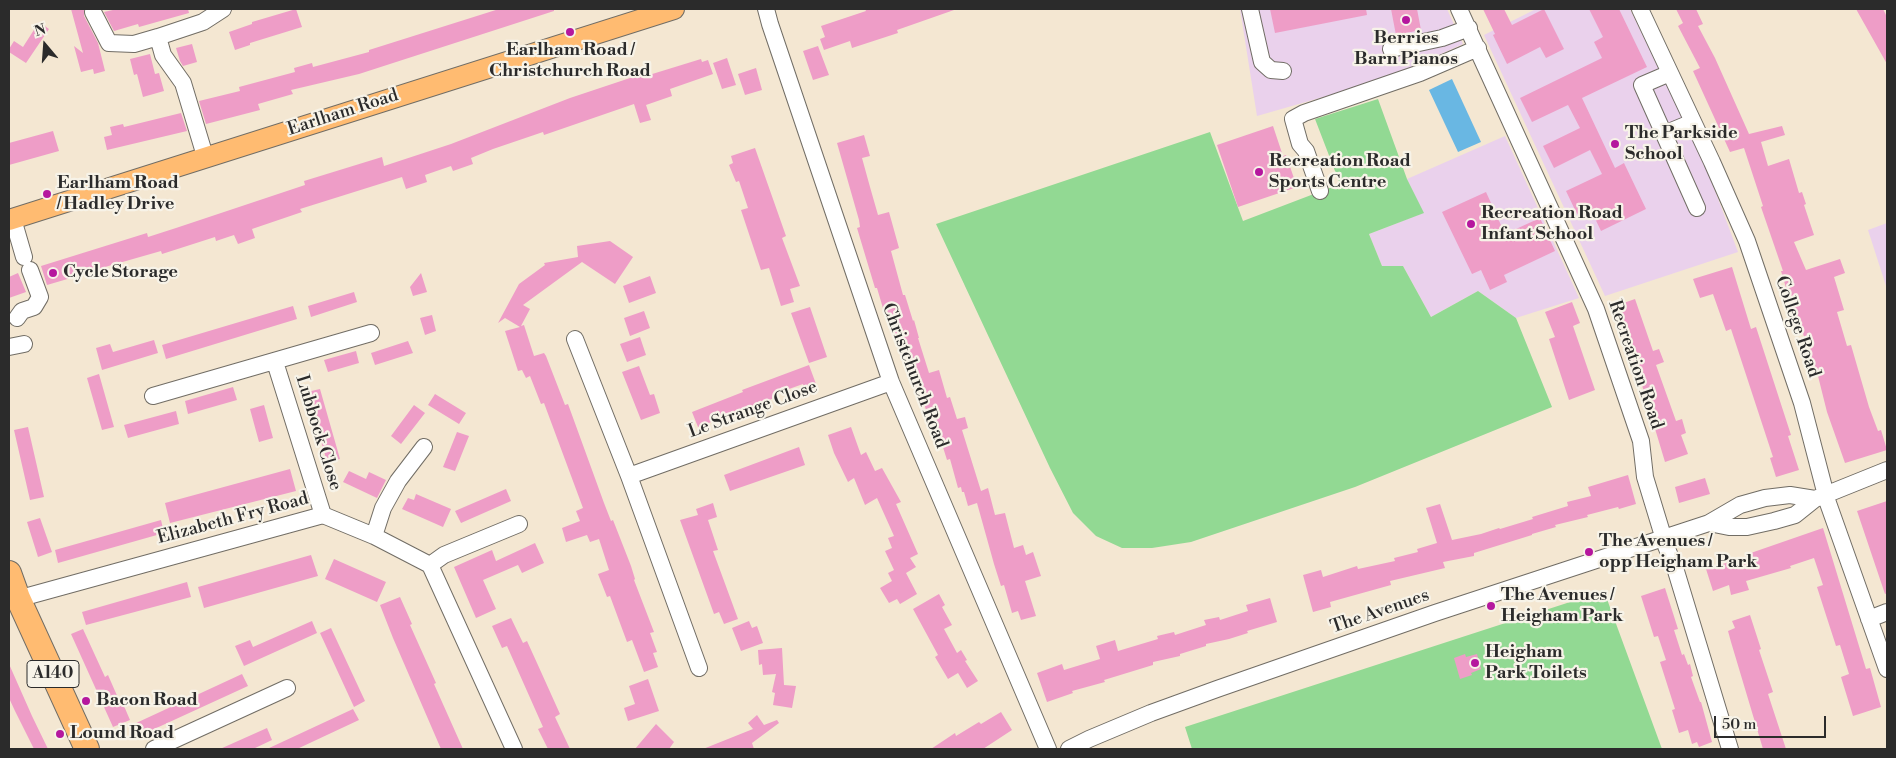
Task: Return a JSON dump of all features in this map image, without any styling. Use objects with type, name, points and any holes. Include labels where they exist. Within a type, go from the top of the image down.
[{"type":"highway","name":"A140","points":[[9,573],[14,600],[87,749]]},
{"type":"main road","name":"Earlham Road","points":[[10,220],[663,10]]},
{"type":"street","points":[[92,12],[109,43],[134,44],[203,22],[223,9]]},
{"type":"street","name":"Christchurch Road","points":[[766,9],[891,382],[1048,749]]},
{"type":"street","points":[[1250,9],[1262,62],[1272,70],[1283,71]]},
{"type":"street","name":"Recreation Road","points":[[1459,9],[1596,309],[1640,441],[1645,477],[1730,749]]},
{"type":"street","name":"College Road","points":[[1640,9],[1747,241],[1802,403],[1820,497],[1887,669]]},
{"type":"street","points":[[1391,49],[1442,38],[1469,28]]},
{"type":"street","points":[[158,37],[163,55],[183,82],[206,156]]},
{"type":"street","points":[[1320,191],[1306,151],[1300,144],[1294,119],[1304,113],[1420,73],[1478,48]]},
{"type":"street","points":[[1670,73],[1642,85],[1697,208]]},
{"type":"street","points":[[1664,134],[1693,122]]},
{"type":"street","points":[[10,220],[40,297],[34,307],[22,311],[17,318]]},
{"type":"street","name":"Lubbock Close","points":[[153,396],[371,333]]},
{"type":"street","points":[[575,339],[629,476],[700,668]]},
{"type":"street","name":"Lubbock Close","points":[[275,362],[323,515]]},
{"type":"street","name":"Le Strange Close","points":[[629,476],[891,382]]},
{"type":"street","points":[[374,536],[383,508],[398,481],[424,446]]},
{"type":"street","points":[[1820,497],[1887,470]]},
{"type":"street","name":"The Avenues","points":[[1069,749],[1150,713],[1216,689],[1435,613],[1665,539],[1709,523],[1740,505],[1765,498],[1790,495],[1820,497]]},
{"type":"street","name":"The Avenues","points":[[1709,523],[1729,527],[1747,527],[1774,521],[1795,514],[1820,497]]},
{"type":"street","name":"Elizabeth Fry Road","points":[[14,600],[323,515],[374,536],[430,565]]},
{"type":"street","points":[[514,749],[430,565],[444,555],[519,524]]},
{"type":"street","points":[[1868,619],[1887,612]]},
{"type":"street","points":[[154,749],[287,688]]},
{"type":"shaded area","points":[[1240,9],[1447,9],[1463,44],[1386,79],[1257,116]]},
{"type":"shaded area","name":"The Parkside School","points":[[1536,9],[1630,9],[1705,164],[1738,252],[1605,296],[1484,35]]},
{"type":"shaded area","name":"Recreation Road Infant School","points":[[1505,136],[1579,298],[1516,318],[1478,291],[1431,317],[1403,266],[1382,266],[1369,234],[1423,213],[1407,179]]},
{"type":"shaded area","points":[[1887,223],[1887,289],[1868,230]]},
{"type":"green space","points":[[1378,99],[1407,179],[1424,213],[1369,234],[1382,266],[1403,266],[1431,317],[1478,291],[1516,318],[1552,407],[1355,487],[1191,542],[1152,548],[1122,548],[1096,536],[1073,513],[1050,468],[936,224],[1210,132],[1243,221],[1340,184],[1315,119]]},
{"type":"green space","points":[[1604,591],[1662,749],[1192,749],[1185,727]]},
{"type":"water","points":[[1452,79],[1481,142],[1458,152],[1429,90]]},
{"type":"building","points":[[71,9],[84,9],[84,16],[98,43],[105,71],[94,74],[93,69],[81,72],[74,46],[83,53]]},
{"type":"building","points":[[117,9],[188,9],[189,13],[139,27],[138,24],[114,31],[104,12]]},
{"type":"building","points":[[296,9],[302,27],[250,43],[250,45],[235,50],[229,32],[252,24],[252,22]]},
{"type":"building","points":[[499,9],[554,9],[554,11],[359,74],[291,90],[293,94],[258,104],[260,110],[206,124],[199,101],[240,91],[239,87],[295,72],[294,68],[312,63],[313,67],[369,52],[369,50]]},
{"type":"building","points":[[865,9],[954,10],[897,30],[898,33],[852,48],[850,41],[824,50],[820,39],[825,37],[821,26],[866,11]]},
{"type":"building","points":[[1270,9],[1366,9],[1367,15],[1275,33]]},
{"type":"building","name":"Berries Barn Pianos","points":[[1391,9],[1417,9],[1421,30],[1396,35]]},
{"type":"building","points":[[1483,9],[1504,9],[1512,25],[1544,9],[1564,49],[1546,58],[1540,47],[1507,64]]},
{"type":"building","points":[[1589,9],[1619,9],[1647,67],[1582,98],[1615,168],[1624,163],[1646,209],[1601,231],[1590,208],[1577,214],[1566,191],[1602,174],[1590,150],[1554,168],[1543,146],[1580,128],[1568,105],[1532,122],[1520,98],[1602,58],[1594,42],[1603,37]]},
{"type":"building","points":[[1676,9],[1696,9],[1703,24],[1698,26],[1715,58],[1749,134],[1782,126],[1785,135],[1761,142],[1768,166],[1789,159],[1799,193],[1802,192],[1806,204],[1804,205],[1814,235],[1794,242],[1806,270],[1840,259],[1845,273],[1834,277],[1844,310],[1837,312],[1847,346],[1851,345],[1869,407],[1878,431],[1881,430],[1887,450],[1845,463],[1827,412],[1817,372],[1815,373],[1807,343],[1801,327],[1798,328],[1781,271],[1783,271],[1761,207],[1763,206],[1744,148],[1730,152],[1693,71],[1700,68],[1678,26],[1683,23]]},
{"type":"building","points":[[1856,9],[1883,9],[1887,17],[1887,64]]},
{"type":"building","points":[[39,22],[49,29],[26,63],[9,52],[9,49],[14,41],[23,47]]},
{"type":"building","points":[[192,44],[197,62],[183,66],[176,48]]},
{"type":"building","points":[[818,46],[829,75],[813,80],[803,51]]},
{"type":"building","points":[[150,54],[155,74],[159,73],[164,91],[143,97],[137,74],[134,75],[130,59]]},
{"type":"building","points":[[727,58],[736,85],[722,89],[713,63]]},
{"type":"building","points":[[701,59],[702,62],[708,60],[713,74],[670,89],[672,96],[646,105],[651,120],[640,123],[634,104],[544,135],[543,132],[493,149],[471,158],[473,164],[453,171],[451,166],[425,175],[427,182],[406,189],[402,177],[300,209],[302,212],[252,229],[255,238],[238,244],[234,235],[216,241],[215,237],[162,254],[161,251],[47,285],[41,266],[147,233],[148,237],[305,185],[304,181],[382,157],[384,166],[451,144],[570,98],[645,73],[646,76]]},
{"type":"building","points":[[756,68],[762,90],[745,95],[738,74]]},
{"type":"building","points":[[181,113],[187,131],[107,150],[104,137],[112,135],[110,127],[123,124],[124,127]]},
{"type":"building","name":"Recreation Road Sports Centre","points":[[1273,126],[1283,156],[1286,155],[1297,187],[1238,207],[1217,145]]},
{"type":"building","points":[[53,131],[59,151],[9,165],[9,143]]},
{"type":"building","points":[[864,135],[870,156],[862,158],[878,215],[889,212],[899,248],[891,251],[903,295],[905,295],[914,320],[929,373],[939,370],[947,398],[950,397],[957,419],[965,417],[968,428],[962,430],[981,491],[988,488],[995,515],[1005,513],[1014,548],[1023,545],[1026,555],[1033,552],[1041,576],[1025,581],[1036,616],[1021,620],[1018,611],[1012,613],[1004,585],[1001,586],[994,564],[977,503],[968,506],[964,492],[962,492],[961,487],[958,488],[950,459],[947,460],[942,444],[938,445],[922,398],[917,399],[907,363],[903,364],[887,314],[885,315],[877,288],[875,288],[857,228],[860,227],[859,220],[837,143]]},
{"type":"building","points":[[755,148],[786,236],[782,238],[800,286],[790,289],[794,302],[781,306],[769,268],[761,270],[741,210],[748,208],[739,181],[736,182],[729,165],[733,163],[731,156]]},
{"type":"building","points":[[1486,192],[1505,234],[1540,218],[1555,251],[1504,275],[1507,282],[1490,290],[1481,270],[1472,274],[1442,212]]},
{"type":"building","points":[[610,241],[633,257],[615,284],[582,262],[523,305],[530,309],[521,326],[524,325],[534,356],[544,353],[546,356],[565,405],[568,404],[611,521],[613,520],[631,566],[634,580],[654,632],[650,633],[657,652],[653,653],[658,667],[644,672],[632,640],[627,642],[610,596],[607,597],[598,574],[609,570],[599,539],[590,542],[587,535],[566,542],[562,528],[580,521],[576,511],[583,508],[544,403],[541,404],[530,376],[526,378],[522,370],[518,371],[505,331],[520,327],[505,318],[498,323],[519,284],[545,265],[544,263],[578,257],[577,246]]},
{"type":"building","points":[[1732,267],[1751,329],[1756,327],[1791,435],[1788,436],[1799,470],[1776,477],[1770,458],[1773,457],[1731,329],[1726,331],[1713,294],[1700,298],[1693,279]]},
{"type":"building","points":[[18,273],[26,292],[9,298],[9,277]]},
{"type":"building","points":[[421,273],[427,292],[413,296],[410,287]]},
{"type":"building","points":[[650,276],[656,293],[629,303],[623,286]]},
{"type":"building","points":[[354,292],[357,302],[311,317],[308,306]]},
{"type":"building","points":[[1635,299],[1653,351],[1659,349],[1664,362],[1656,365],[1676,421],[1682,419],[1686,433],[1681,435],[1688,454],[1665,462],[1641,382],[1612,307]]},
{"type":"building","points":[[1572,302],[1580,323],[1573,326],[1595,390],[1569,400],[1549,339],[1555,337],[1545,312]]},
{"type":"building","points":[[293,306],[297,319],[166,359],[162,345]]},
{"type":"building","points":[[810,307],[827,357],[809,363],[791,313]]},
{"type":"building","points":[[644,311],[650,328],[630,336],[624,318]]},
{"type":"building","points":[[432,315],[436,331],[425,335],[420,318]]},
{"type":"building","points":[[640,337],[646,355],[627,362],[620,344]]},
{"type":"building","points":[[154,340],[158,353],[102,370],[96,348],[110,344],[113,352]]},
{"type":"building","points":[[408,341],[413,353],[375,365],[371,353]]},
{"type":"building","points":[[356,351],[359,363],[328,372],[324,360]]},
{"type":"building","points":[[809,365],[816,384],[804,388],[803,384],[775,394],[777,397],[698,427],[692,412],[743,392],[742,390]]},
{"type":"building","points":[[639,366],[650,395],[654,394],[660,413],[641,420],[622,372]]},
{"type":"building","points":[[99,374],[114,427],[102,430],[87,378]]},
{"type":"building","points":[[233,387],[237,400],[188,414],[185,401]]},
{"type":"building","points":[[320,389],[340,459],[327,462],[307,392]]},
{"type":"building","points":[[435,394],[466,413],[459,424],[428,405]]},
{"type":"building","points":[[264,405],[273,438],[259,442],[250,409]]},
{"type":"building","points":[[414,405],[425,413],[401,444],[391,436]]},
{"type":"building","points":[[176,411],[179,424],[128,438],[124,425]]},
{"type":"building","points":[[28,427],[44,497],[30,500],[14,430]]},
{"type":"building","points":[[851,427],[861,455],[866,452],[875,471],[882,468],[901,502],[896,504],[918,554],[910,558],[916,567],[906,573],[917,594],[900,604],[897,599],[889,603],[880,588],[892,581],[888,573],[894,570],[885,551],[892,548],[888,538],[894,536],[877,498],[865,505],[854,478],[848,482],[834,453],[828,435]]},
{"type":"building","points":[[457,432],[469,436],[455,471],[443,467]]},
{"type":"building","points":[[799,447],[805,465],[730,491],[724,475]]},
{"type":"building","points":[[290,469],[296,491],[170,523],[165,503]]},
{"type":"building","points":[[349,471],[366,479],[369,472],[386,480],[377,498],[343,482]]},
{"type":"building","points":[[1628,475],[1636,504],[1587,515],[1588,517],[1555,525],[1556,527],[1474,553],[1474,556],[1443,562],[1445,568],[1390,581],[1391,585],[1330,602],[1331,607],[1313,612],[1303,575],[1321,570],[1323,577],[1357,566],[1358,569],[1395,561],[1394,558],[1418,552],[1417,549],[1437,543],[1426,508],[1440,504],[1452,540],[1533,519],[1532,517],[1568,506],[1567,502],[1591,496],[1588,487]]},
{"type":"building","points":[[1705,478],[1710,494],[1679,503],[1675,487]]},
{"type":"building","points":[[506,489],[511,501],[461,523],[455,511]]},
{"type":"building","points":[[416,494],[451,509],[443,527],[402,509],[408,498],[414,500]]},
{"type":"building","points":[[1887,501],[1887,593],[1885,594],[1857,511]]},
{"type":"building","points":[[713,503],[717,517],[708,520],[718,550],[713,551],[738,619],[724,624],[719,612],[714,614],[680,520],[698,515],[696,509]]},
{"type":"building","points":[[40,518],[52,552],[38,557],[27,522]]},
{"type":"building","points":[[161,520],[164,533],[58,563],[55,550]]},
{"type":"building","points":[[1823,528],[1866,669],[1870,668],[1881,707],[1853,716],[1841,677],[1849,674],[1840,645],[1836,646],[1817,587],[1823,585],[1814,558],[1790,566],[1791,568],[1746,581],[1749,590],[1731,595],[1729,585],[1713,591],[1706,569],[1746,557],[1745,555]]},
{"type":"building","points":[[535,543],[544,563],[522,573],[518,565],[483,580],[496,609],[476,618],[454,567],[492,550],[496,561]]},
{"type":"building","points":[[311,555],[318,576],[204,608],[198,587]]},
{"type":"building","points":[[334,559],[386,582],[377,602],[325,579]]},
{"type":"building","points":[[187,582],[191,597],[86,625],[82,612]]},
{"type":"building","points":[[1665,588],[1678,629],[1674,630],[1682,655],[1684,654],[1688,665],[1690,664],[1693,676],[1691,677],[1701,702],[1712,742],[1699,747],[1697,742],[1692,744],[1688,730],[1679,733],[1672,710],[1675,709],[1660,662],[1666,660],[1658,636],[1654,637],[1641,596]]},
{"type":"building","points":[[939,594],[945,605],[942,607],[952,625],[944,629],[957,653],[961,650],[967,660],[965,661],[978,681],[967,688],[958,673],[948,679],[935,657],[938,655],[913,609]]},
{"type":"building","points":[[400,597],[412,624],[410,625],[436,683],[434,684],[463,749],[441,749],[393,638],[380,605]]},
{"type":"building","points":[[1270,598],[1277,622],[1247,631],[1248,633],[1229,639],[1206,644],[1206,646],[1180,654],[1180,656],[1153,662],[1153,665],[1104,680],[1105,682],[1072,691],[1073,693],[1047,702],[1037,673],[1062,664],[1064,670],[1100,659],[1096,646],[1115,640],[1118,651],[1158,639],[1157,636],[1174,632],[1175,635],[1206,625],[1204,620],[1219,617],[1220,620],[1248,611],[1246,605]]},
{"type":"building","points":[[1750,615],[1773,692],[1768,694],[1786,749],[1763,749],[1728,631],[1735,628],[1732,621]]},
{"type":"building","points":[[511,618],[523,643],[527,641],[560,714],[555,717],[570,749],[548,749],[538,729],[543,727],[507,646],[502,648],[492,626]]},
{"type":"building","points":[[312,621],[317,633],[244,666],[235,646],[250,640],[253,647]]},
{"type":"building","points":[[749,621],[752,628],[757,626],[763,643],[741,651],[732,628]]},
{"type":"building","points":[[331,628],[365,701],[354,707],[320,633]]},
{"type":"building","points":[[83,629],[105,677],[108,675],[130,720],[113,727],[71,634]]},
{"type":"building","points":[[782,648],[784,685],[796,686],[792,708],[773,705],[775,693],[772,692],[776,674],[763,675],[762,664],[759,665],[758,650]]},
{"type":"building","points":[[1465,654],[1466,657],[1477,654],[1481,669],[1471,673],[1472,675],[1460,679],[1454,658]]},
{"type":"building","points":[[9,664],[48,749],[34,749],[9,698]]},
{"type":"building","points":[[242,674],[248,686],[139,736],[134,724]]},
{"type":"building","points":[[648,679],[659,711],[628,721],[624,708],[635,704],[629,686]]},
{"type":"building","points":[[353,709],[359,720],[297,749],[267,749]]},
{"type":"building","points":[[1001,712],[1012,730],[983,749],[931,749],[955,733],[956,736],[979,722],[981,724]]},
{"type":"building","points":[[757,715],[764,725],[777,720],[779,723],[752,743],[754,749],[703,749],[753,729],[748,723]]},
{"type":"building","points":[[656,724],[674,742],[669,749],[635,749]]},
{"type":"building","points":[[267,728],[272,740],[253,749],[220,749]]},
{"type":"place","name":"Berries Barn Pianos","points":[[1406,20]]},
{"type":"place","name":"Earlham Road / Christchurch Road","points":[[570,32]]},
{"type":"place","name":"The Parkside School","points":[[1615,144]]},
{"type":"place","name":"Recreation Road Sports Centre","points":[[1259,172]]},
{"type":"place","name":"Earlham Road / Hadley Drive","points":[[47,194]]},
{"type":"place","name":"Recreation Road Infant School","points":[[1471,224]]},
{"type":"place","name":"Cycle Storage","points":[[53,273]]},
{"type":"place","name":"The Avenues / opp Heigham Park","points":[[1589,552]]},
{"type":"place","name":"The Avenues / Heigham Park","points":[[1491,606]]},
{"type":"place","name":"Heigham Park Toilets","points":[[1475,663]]},
{"type":"place","name":"Bacon Road","points":[[86,701]]},
{"type":"place","name":"Lound Road","points":[[60,734]]}]
